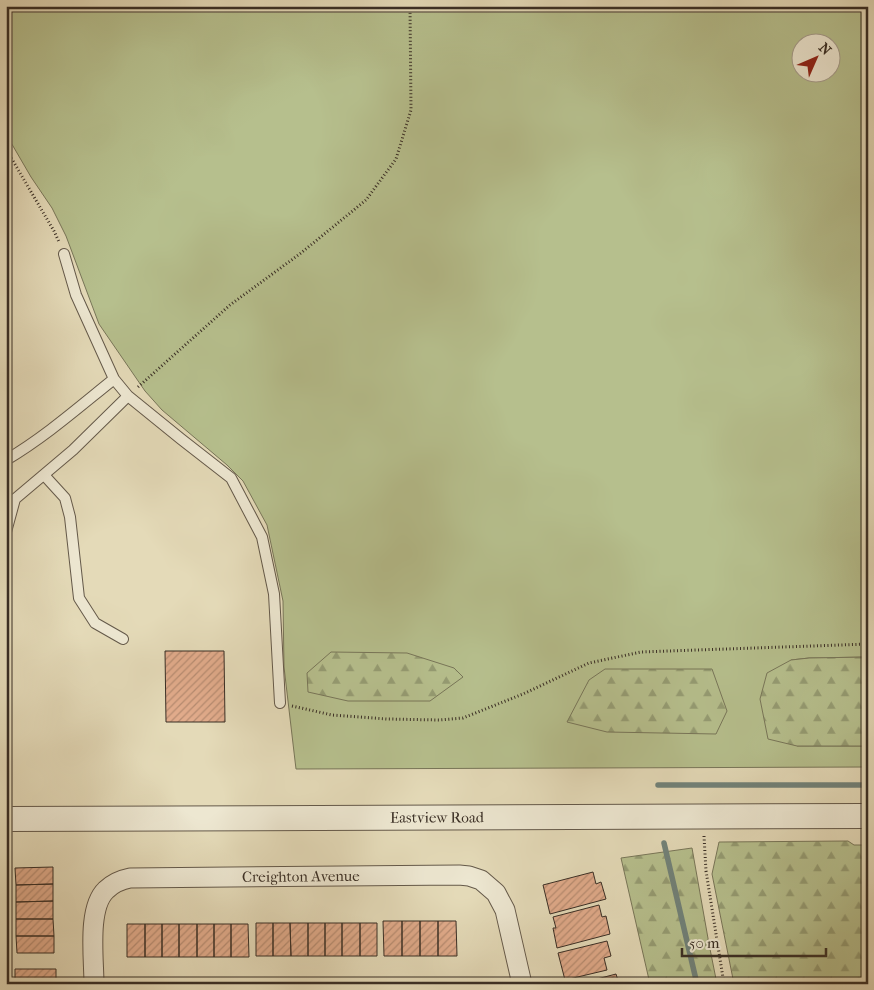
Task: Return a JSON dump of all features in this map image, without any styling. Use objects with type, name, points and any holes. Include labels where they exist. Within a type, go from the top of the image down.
[{"type":"street","name":"Eastview Road","points":[[6,819],[868,816]]},
{"type":"street","name":"Creighton Avenue","points":[[94,984],[93,927],[96,906],[104,891],[117,881],[130,878],[459,875],[481,880],[496,893],[505,910],[522,984]]},
{"type":"lane","points":[[64,254],[76,295],[114,379],[128,396],[232,478],[262,537],[274,594],[280,703]]},
{"type":"lane","points":[[6,460],[22,451],[114,379]]},
{"type":"lane","points":[[6,532],[10,502],[73,450],[128,396]]},
{"type":"lane","points":[[44,475],[65,498],[70,517],[79,598],[95,623],[123,639]]},
{"type":"path","points":[[128,396],[230,305],[301,253],[366,200],[396,159],[412,110],[410,6]]},
{"type":"path","points":[[6,149],[54,230],[64,254]]},
{"type":"path","points":[[280,703],[332,715],[387,719],[439,720],[463,718],[523,694],[588,663],[641,652],[868,644]]},
{"type":"path","points":[[703,817],[706,871],[724,984]]},
{"type":"green space","points":[[6,6],[868,6],[868,657],[791,660],[797,746],[868,746],[868,767],[296,769],[284,667],[283,601],[267,525],[243,481],[162,410],[145,391],[99,324],[66,236],[52,208],[6,134]]},
{"type":"green space","points":[[331,652],[407,653],[454,668],[463,677],[430,701],[348,701],[308,692],[307,673]]},
{"type":"green space","points":[[868,657],[868,746],[797,746],[768,739],[760,699],[767,673],[791,660]]},
{"type":"green space","points":[[605,669],[712,669],[727,711],[716,734],[607,732],[567,722],[589,680]]},
{"type":"green space","points":[[848,841],[854,845],[868,845],[868,984],[734,984],[712,874],[719,842]]},
{"type":"green space","points":[[692,848],[717,984],[650,984],[621,858]]},
{"type":"building","points":[[165,651],[224,651],[225,722],[166,722]]},
{"type":"building","points":[[53,867],[53,884],[16,885],[15,868]]},
{"type":"building","points":[[593,872],[596,884],[601,882],[606,899],[550,914],[543,885]]},
{"type":"building","points":[[53,884],[53,901],[16,902],[16,885]]},
{"type":"building","points":[[53,901],[53,919],[16,919],[16,902]]},
{"type":"building","points":[[599,905],[602,917],[606,916],[610,934],[557,948],[553,928],[556,928],[553,917]]},
{"type":"building","points":[[16,919],[53,919],[54,936],[16,936]]},
{"type":"building","points":[[383,921],[402,921],[402,956],[384,956]]},
{"type":"building","points":[[402,921],[420,921],[420,956],[402,956]]},
{"type":"building","points":[[420,921],[438,921],[438,956],[420,956]]},
{"type":"building","points":[[438,921],[456,921],[457,956],[438,956]]},
{"type":"building","points":[[256,923],[273,923],[273,956],[256,956]]},
{"type":"building","points":[[273,923],[290,923],[291,956],[273,956]]},
{"type":"building","points":[[290,923],[308,923],[308,956],[291,956]]},
{"type":"building","points":[[308,923],[325,923],[325,956],[308,956]]},
{"type":"building","points":[[325,923],[342,923],[342,956],[325,956]]},
{"type":"building","points":[[342,923],[360,923],[360,956],[342,956]]},
{"type":"building","points":[[360,923],[377,923],[377,956],[360,956]]},
{"type":"building","points":[[127,924],[145,924],[145,957],[127,957]]},
{"type":"building","points":[[145,924],[162,924],[162,957],[145,957]]},
{"type":"building","points":[[162,924],[179,924],[179,957],[162,957]]},
{"type":"building","points":[[179,924],[197,924],[197,957],[179,957]]},
{"type":"building","points":[[197,924],[214,924],[214,957],[197,957]]},
{"type":"building","points":[[214,924],[231,924],[231,957],[214,957]]},
{"type":"building","points":[[231,924],[248,924],[249,957],[231,957]]},
{"type":"building","points":[[16,936],[54,936],[54,953],[17,953]]},
{"type":"building","points":[[607,941],[611,956],[604,958],[607,970],[565,980],[558,953]]},
{"type":"building","points":[[15,969],[56,969],[56,984],[15,984]]},
{"type":"building","points":[[616,974],[619,984],[578,984]]},
{"type":"waterway","points":[[658,785],[868,785]]},
{"type":"waterway","points":[[664,843],[697,984]]}]
